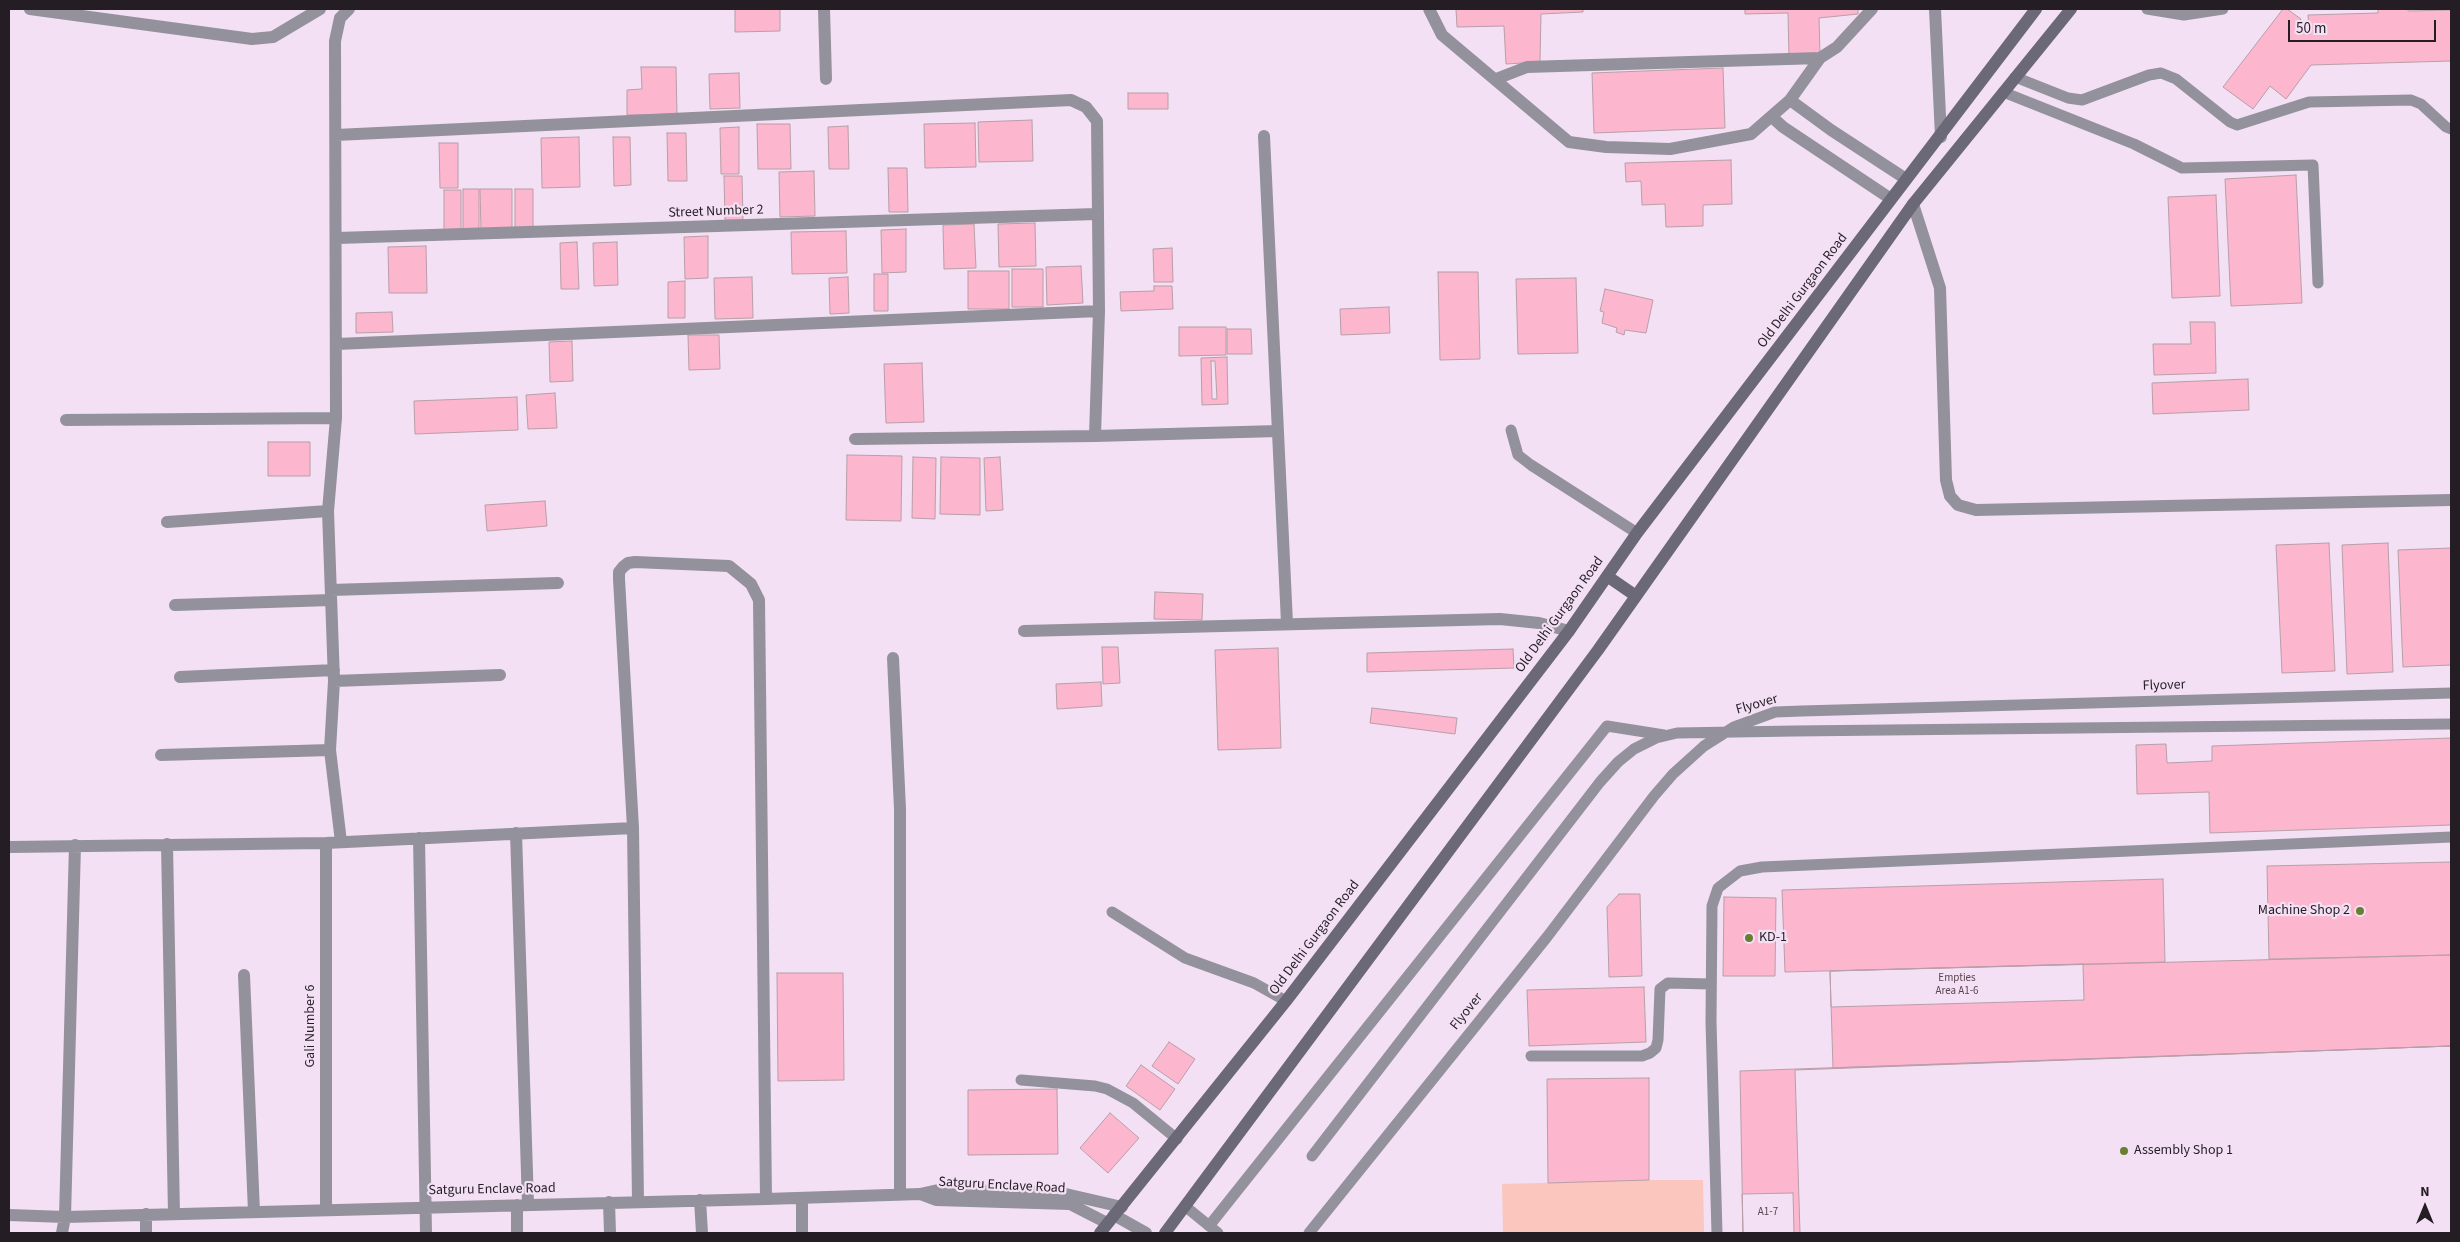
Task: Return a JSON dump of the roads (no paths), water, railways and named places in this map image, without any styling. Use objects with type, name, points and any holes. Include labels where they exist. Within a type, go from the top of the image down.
[{"type":"main road","name":"Old Delhi Gurgaon Road","points":[[1111,1220],[1286,1001],[1568,631],[1637,533],[1906,179],[1941,137],[2036,9]]},
{"type":"main road","points":[[1165,1233],[1636,596],[1913,204],[2070,9]]},
{"type":"main road","points":[[1607,576],[1636,596]]},
{"type":"street","points":[[30,9],[264,38],[277,35],[320,9]]},
{"type":"street","points":[[341,842],[330,750],[334,676],[328,511],[336,418],[337,238],[334,40],[340,18],[349,9]]},
{"type":"street","points":[[824,9],[826,79]]},
{"type":"street","points":[[1429,9],[1442,35],[1569,142],[1670,149],[1751,134],[1790,100],[1820,58],[1837,47],[1872,9]]},
{"type":"street","points":[[1935,9],[1941,137]]},
{"type":"street","points":[[1496,79],[1527,67],[1820,58]]},
{"type":"street","points":[[336,135],[1071,100],[1086,107],[1097,121],[1096,214],[1099,311],[1095,436]]},
{"type":"street","points":[[1790,100],[1831,130],[1906,179]]},
{"type":"street","points":[[1772,117],[1783,127],[1891,199]]},
{"type":"street","points":[[1264,136],[1287,623]]},
{"type":"street","points":[[1913,204],[1940,288],[1946,480],[1950,496],[1958,504],[1976,510],[2451,500]]},
{"type":"street","name":"Street Number 2","points":[[337,238],[1096,214]]},
{"type":"street","points":[[336,344],[1099,311]]},
{"type":"street","points":[[66,420],[336,418]]},
{"type":"street","points":[[855,438],[1095,436],[1278,431]]},
{"type":"street","points":[[167,522],[328,511]]},
{"type":"street","points":[[638,1202],[633,828],[619,572],[628,563],[635,562],[729,566],[751,584],[759,600],[766,1198]]},
{"type":"street","points":[[175,605],[558,583]]},
{"type":"street","points":[[1024,631],[1287,623],[1519,619],[1568,631]]},
{"type":"street","points":[[893,658],[900,809],[900,1194]]},
{"type":"street","points":[[180,677],[500,676]]},
{"type":"street","points":[[161,755],[330,750]]},
{"type":"street","points":[[9,847],[341,842],[633,828]]},
{"type":"street","points":[[516,833],[523,1205],[517,1233]]},
{"type":"street","points":[[419,838],[424,1207],[426,1233]]},
{"type":"street","name":"Gali Number 6","points":[[326,842],[326,1210]]},
{"type":"street","points":[[167,844],[174,1214]]},
{"type":"street","points":[[62,1233],[65,1217],[75,845]]},
{"type":"street","points":[[244,975],[254,1212]]},
{"type":"street","name":"Satguru Enclave Road","points":[[9,1215],[65,1217],[802,1198],[920,1194],[938,1190],[1058,1192],[1111,1220]]},
{"type":"street","name":"Satguru Enclave Road","points":[[920,1194],[936,1200],[1070,1204],[1111,1220]]},
{"type":"street","points":[[802,1198],[802,1233]]},
{"type":"street","points":[[700,1200],[702,1233]]},
{"type":"street","points":[[609,1202],[610,1233]]},
{"type":"street","points":[[146,1214],[146,1233]]},
{"type":"street","points":[[1111,1220],[1146,1233]]},
{"type":"lane","points":[[2147,9],[2184,15],[2223,9]]},
{"type":"lane","points":[[2015,77],[2068,98],[2082,100],[2149,75],[2161,73],[2176,79],[2230,122],[2237,124],[2309,102],[2411,100],[2420,104],[2446,128],[2451,128]]},
{"type":"lane","points":[[2003,92],[2134,144],[2182,168],[2313,165],[2318,283]]},
{"type":"lane","points":[[1512,430],[1518,455],[1532,466],[1637,533]]},
{"type":"lane","name":"Flyover","points":[[1308,1233],[1540,944],[1654,796],[1673,774],[1704,746],[1734,727],[1775,712],[2451,693]]},
{"type":"lane","points":[[1312,1156],[1600,782],[1618,762],[1634,749],[1665,736],[1677,733],[1785,731],[2451,724]]},
{"type":"lane","points":[[1186,1207],[1214,1230],[1607,726],[1665,736]]},
{"type":"lane","points":[[1717,1233],[1711,984],[1712,906],[1718,888],[1740,871],[1754,868],[2451,838]]},
{"type":"lane","points":[[1112,912],[1185,958],[1254,983],[1286,1001]]},
{"type":"lane","points":[[1531,1056],[1642,1056],[1650,1053],[1656,1048],[1658,1040],[1659,994],[1663,986],[1668,983],[1711,984]]},
{"type":"lane","points":[[1021,1080],[1095,1086],[1107,1089],[1133,1103],[1177,1139]]},
{"type":"place","name":"Machine Shop 2","points":[[2360,911]]},
{"type":"place","name":"KD-1","points":[[1749,938]]},
{"type":"place","name":"Assembly Shop 1","points":[[2124,1151]]}]
